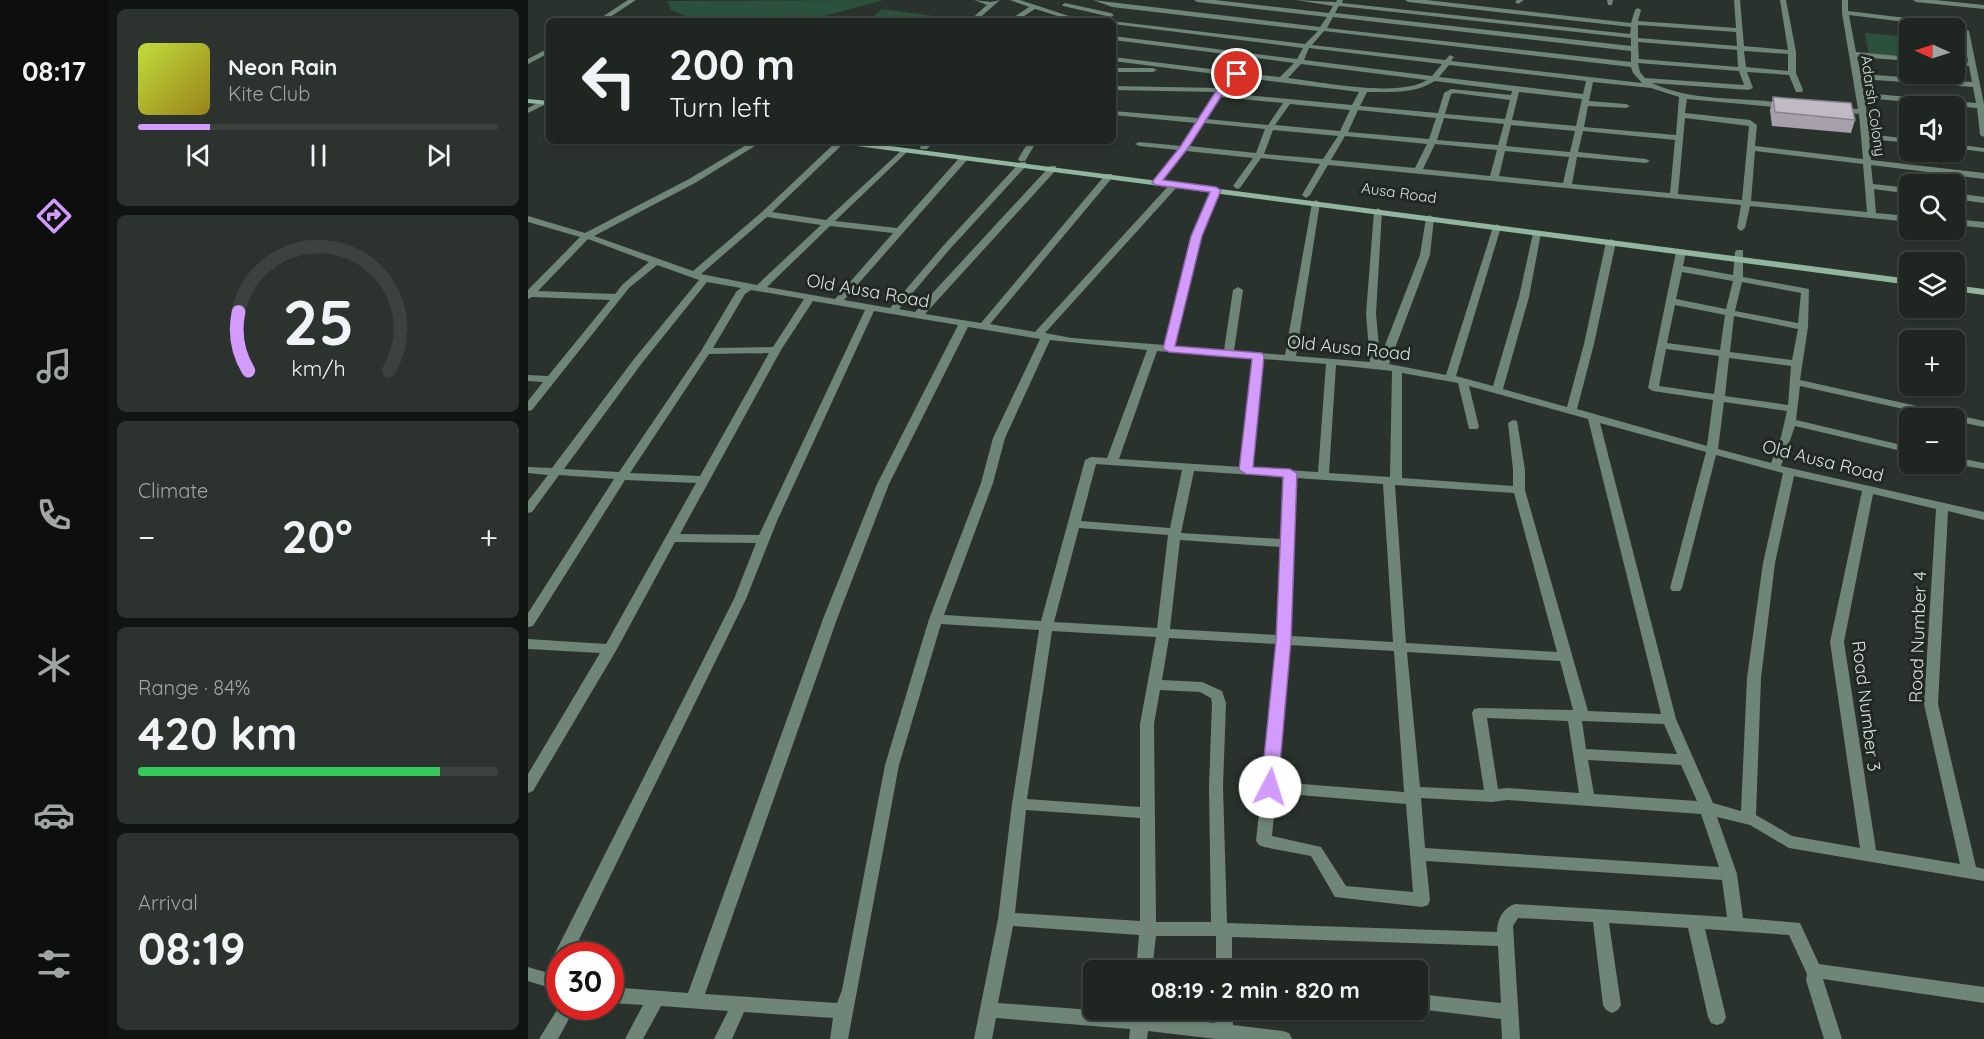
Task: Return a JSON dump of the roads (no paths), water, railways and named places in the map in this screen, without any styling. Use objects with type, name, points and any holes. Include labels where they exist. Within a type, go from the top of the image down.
[{"type":"main road","points":[[528,94],[546,101]]},
{"type":"main road","points":[[528,100],[546,101]]},
{"type":"main road","points":[[861,144],[964,158],[1022,162],[1109,176],[1159,179],[1174,185],[1681,252],[1739,255],[1899,280]]},
{"type":"main road","name":"Ausa Road","points":[[927,144],[1022,162],[1237,186],[1739,255],[1899,273]]},
{"type":"main road","points":[[1965,281],[1984,284]]},
{"type":"main road","points":[[1965,289],[1984,292]]},
{"type":"street","points":[[604,18],[633,0]]},
{"type":"street","points":[[977,0],[995,2]]},
{"type":"street","points":[[1013,0],[1071,18]]},
{"type":"street","points":[[1096,0],[1198,16],[1455,46],[1635,63],[1792,73]]},
{"type":"street","points":[[1197,0],[1635,49]]},
{"type":"street","points":[[1299,0],[1338,2],[1694,45],[1792,52]]},
{"type":"street","points":[[1408,0],[1634,24],[1738,30]]},
{"type":"street","points":[[1642,80],[1749,88],[1742,69],[1737,0]]},
{"type":"street","points":[[1783,0],[1792,52],[1792,73],[1799,90]]},
{"type":"street","name":"Adarsh Colony","points":[[1845,0],[1845,13],[1861,95],[1872,216]]},
{"type":"street","points":[[1916,0],[1984,7],[1983,0]]},
{"type":"street","points":[[1173,46],[1212,1]]},
{"type":"street","points":[[976,18],[995,2]]},
{"type":"street","points":[[1050,18],[1067,2],[1107,18]]},
{"type":"street","points":[[1112,18],[1113,2]]},
{"type":"street","points":[[1282,80],[1299,62],[1307,46],[1322,30],[1338,2]]},
{"type":"street","points":[[1016,18],[1034,7]]},
{"type":"street","points":[[1116,59],[1365,90],[1418,88],[1436,80],[1475,8]]},
{"type":"street","points":[[1638,10],[1632,38],[1635,63],[1637,74],[1650,86]]},
{"type":"street","points":[[1845,13],[1961,27],[1967,32],[1970,64],[1983,106],[1984,135]]},
{"type":"street","points":[[1337,32],[1348,18]]},
{"type":"street","points":[[1116,21],[1307,46],[1650,86],[1683,97],[1793,106]]},
{"type":"street","points":[[1116,38],[1436,80],[1515,94]]},
{"type":"street","points":[[1693,65],[1694,45]]},
{"type":"street","points":[[528,62],[546,52]]},
{"type":"street","points":[[1852,54],[1899,58]]},
{"type":"street","points":[[1159,179],[1184,148],[1219,92],[1254,56]]},
{"type":"street","points":[[1965,63],[1970,64]]},
{"type":"street","points":[[1116,70],[1217,70]]},
{"type":"street","points":[[1857,76],[1976,85]]},
{"type":"street","points":[[1567,185],[1590,80]]},
{"type":"street","points":[[1116,88],[1219,92],[1288,102],[1579,127],[1678,138]]},
{"type":"street","points":[[1306,195],[1324,161],[1342,135],[1365,90]]},
{"type":"street","points":[[1418,171],[1432,142],[1448,93],[1515,94],[1626,106]]},
{"type":"street","points":[[1494,178],[1515,94]]},
{"type":"street","points":[[1861,95],[1983,106]]},
{"type":"street","points":[[1674,196],[1683,97]]},
{"type":"street","points":[[528,111],[546,102]]},
{"type":"street","points":[[1237,186],[1258,155],[1270,127],[1288,102]]},
{"type":"street","points":[[1828,109],[1863,112]]},
{"type":"street","points":[[1116,113],[1646,161]]},
{"type":"street","points":[[1680,115],[1747,122],[1753,126],[1746,204],[1741,228]]},
{"type":"street","points":[[1866,136],[1899,140]]},
{"type":"street","points":[[529,295],[586,236],[692,181],[754,144]]},
{"type":"street","points":[[694,275],[765,214],[836,144]]},
{"type":"street","points":[[892,312],[1022,162],[1031,144]]},
{"type":"street","points":[[1139,144],[1899,218]]},
{"type":"street","points":[[1965,147],[1984,150]]},
{"type":"street","points":[[1751,148],[1984,177]]},
{"type":"street","points":[[528,623],[622,476],[706,351],[741,292],[754,288],[828,223],[904,150]]},
{"type":"street","points":[[837,302],[897,231],[964,158]]},
{"type":"street","points":[[917,316],[1053,168]]},
{"type":"street","points":[[983,327],[1109,176]]},
{"type":"street","points":[[840,1039],[843,1011],[850,990],[892,765],[936,619],[987,483],[999,438],[1042,337],[1174,185]]},
{"type":"street","points":[[1870,186],[1899,190]]},
{"type":"street","points":[[1169,349],[1196,236],[1216,190]]},
{"type":"street","points":[[1965,197],[1984,200]]},
{"type":"street","points":[[1290,358],[1316,203]]},
{"type":"street","points":[[1378,211],[1371,314],[1380,366]]},
{"type":"street","points":[[765,214],[897,231]]},
{"type":"street","points":[[1380,366],[1425,255],[1430,218]]},
{"type":"street","name":"Old Ausa Road","points":[[529,221],[586,236],[705,279],[892,312],[1042,337],[1380,366],[1450,378],[1775,468],[1984,516]]},
{"type":"street","points":[[1965,223],[1984,225]]},
{"type":"street","points":[[1450,378],[1497,227]]},
{"type":"street","points":[[1497,390],[1524,297],[1537,233]]},
{"type":"street","points":[[1571,411],[1589,344],[1611,242]]},
{"type":"street","points":[[1681,252],[1653,388],[1793,409]]},
{"type":"street","points":[[1676,588],[1712,450],[1730,313],[1738,278],[1739,255]]},
{"type":"street","points":[[528,408],[626,286],[656,261]]},
{"type":"street","points":[[1677,268],[1806,291],[1794,382],[1793,409],[1787,437],[1775,468]]},
{"type":"street","points":[[528,509],[638,362],[705,279]]},
{"type":"street","points":[[1229,353],[1238,290]]},
{"type":"street","points":[[529,295],[618,297]]},
{"type":"street","points":[[528,787],[610,649],[776,350],[810,298]]},
{"type":"street","points":[[1671,301],[1803,327]]},
{"type":"street","points":[[569,942],[740,598],[813,428],[871,308]]},
{"type":"street","points":[[694,1001],[826,630],[875,504],[964,324]]},
{"type":"street","points":[[1662,345],[1796,364]]},
{"type":"street","points":[[1112,461],[1153,347]]},
{"type":"street","points":[[706,351],[776,350]]},
{"type":"street","points":[[1246,470],[1258,356]]},
{"type":"street","points":[[1323,476],[1331,362]]},
{"type":"street","points":[[1290,473],[1284,641],[1264,841],[1316,851],[1341,892],[1422,900],[1400,648],[1393,480],[1397,369]]},
{"type":"street","points":[[528,378],[552,378]]},
{"type":"street","points":[[1463,381],[1473,428]]},
{"type":"street","points":[[1794,382],[1984,424]]},
{"type":"street","points":[[1593,417],[1669,718],[1707,808],[1729,874],[1736,924]]},
{"type":"street","points":[[1790,422],[1899,447]]},
{"type":"street","points":[[1513,423],[1519,490],[1565,657],[1578,716],[1580,754],[1587,799]]},
{"type":"street","points":[[983,1039],[1006,919],[1019,804],[1046,626],[1091,460],[1519,490]]},
{"type":"street","points":[[1965,462],[1984,466]]},
{"type":"street","points":[[1145,960],[1148,929],[1147,724],[1163,634],[1174,534],[1189,466]]},
{"type":"street","points":[[528,470],[704,480]]},
{"type":"street","points":[[1748,818],[1754,678],[1769,563],[1789,471]]},
{"type":"street","name":"Road Number 3","points":[[1869,489],[1837,642],[1869,857]]},
{"type":"street","name":"Road Number 4","points":[[1942,507],[1931,704],[1977,874]]},
{"type":"street","points":[[1074,524],[1288,543]]},
{"type":"street","points":[[672,538],[764,539]]},
{"type":"street","points":[[936,619],[1565,657]]},
{"type":"street","points":[[528,644],[610,649]]},
{"type":"street","points":[[1154,685],[1202,687],[1217,695],[1219,703],[1216,787],[1223,960]]},
{"type":"street","points":[[1492,796],[1479,713],[1669,718]]},
{"type":"street","points":[[1580,754],[1686,760]]},
{"type":"street","points":[[1270,787],[1412,796],[1507,794],[1707,808],[1748,818],[1789,842],[1977,874]]},
{"type":"street","points":[[1019,804],[1147,813]]},
{"type":"street","points":[[1418,854],[1729,874]]},
{"type":"street","points":[[1511,1039],[1505,926],[1509,916],[1515,911],[1794,928],[1815,974],[1814,980],[1833,1039]]},
{"type":"street","points":[[1600,917],[1612,1005]]},
{"type":"street","points":[[1006,919],[1148,929],[1221,929],[1506,939]]},
{"type":"street","points":[[1695,922],[1717,1017]]},
{"type":"street","points":[[1815,974],[1819,971],[1984,995]]},
{"type":"street","points":[[528,974],[546,980]]},
{"type":"street","points":[[624,996],[843,1011]]},
{"type":"street","points":[[634,1039],[656,998]]},
{"type":"street","points":[[1428,1003],[1511,1012]]},
{"type":"street","points":[[723,1039],[739,1005]]},
{"type":"street","points":[[990,1010],[1140,1024],[1224,1036],[1283,1039]]},
{"type":"street","points":[[548,1039],[560,1020]]},
{"type":"street","points":[[1224,1020],[1224,1036]]}]
